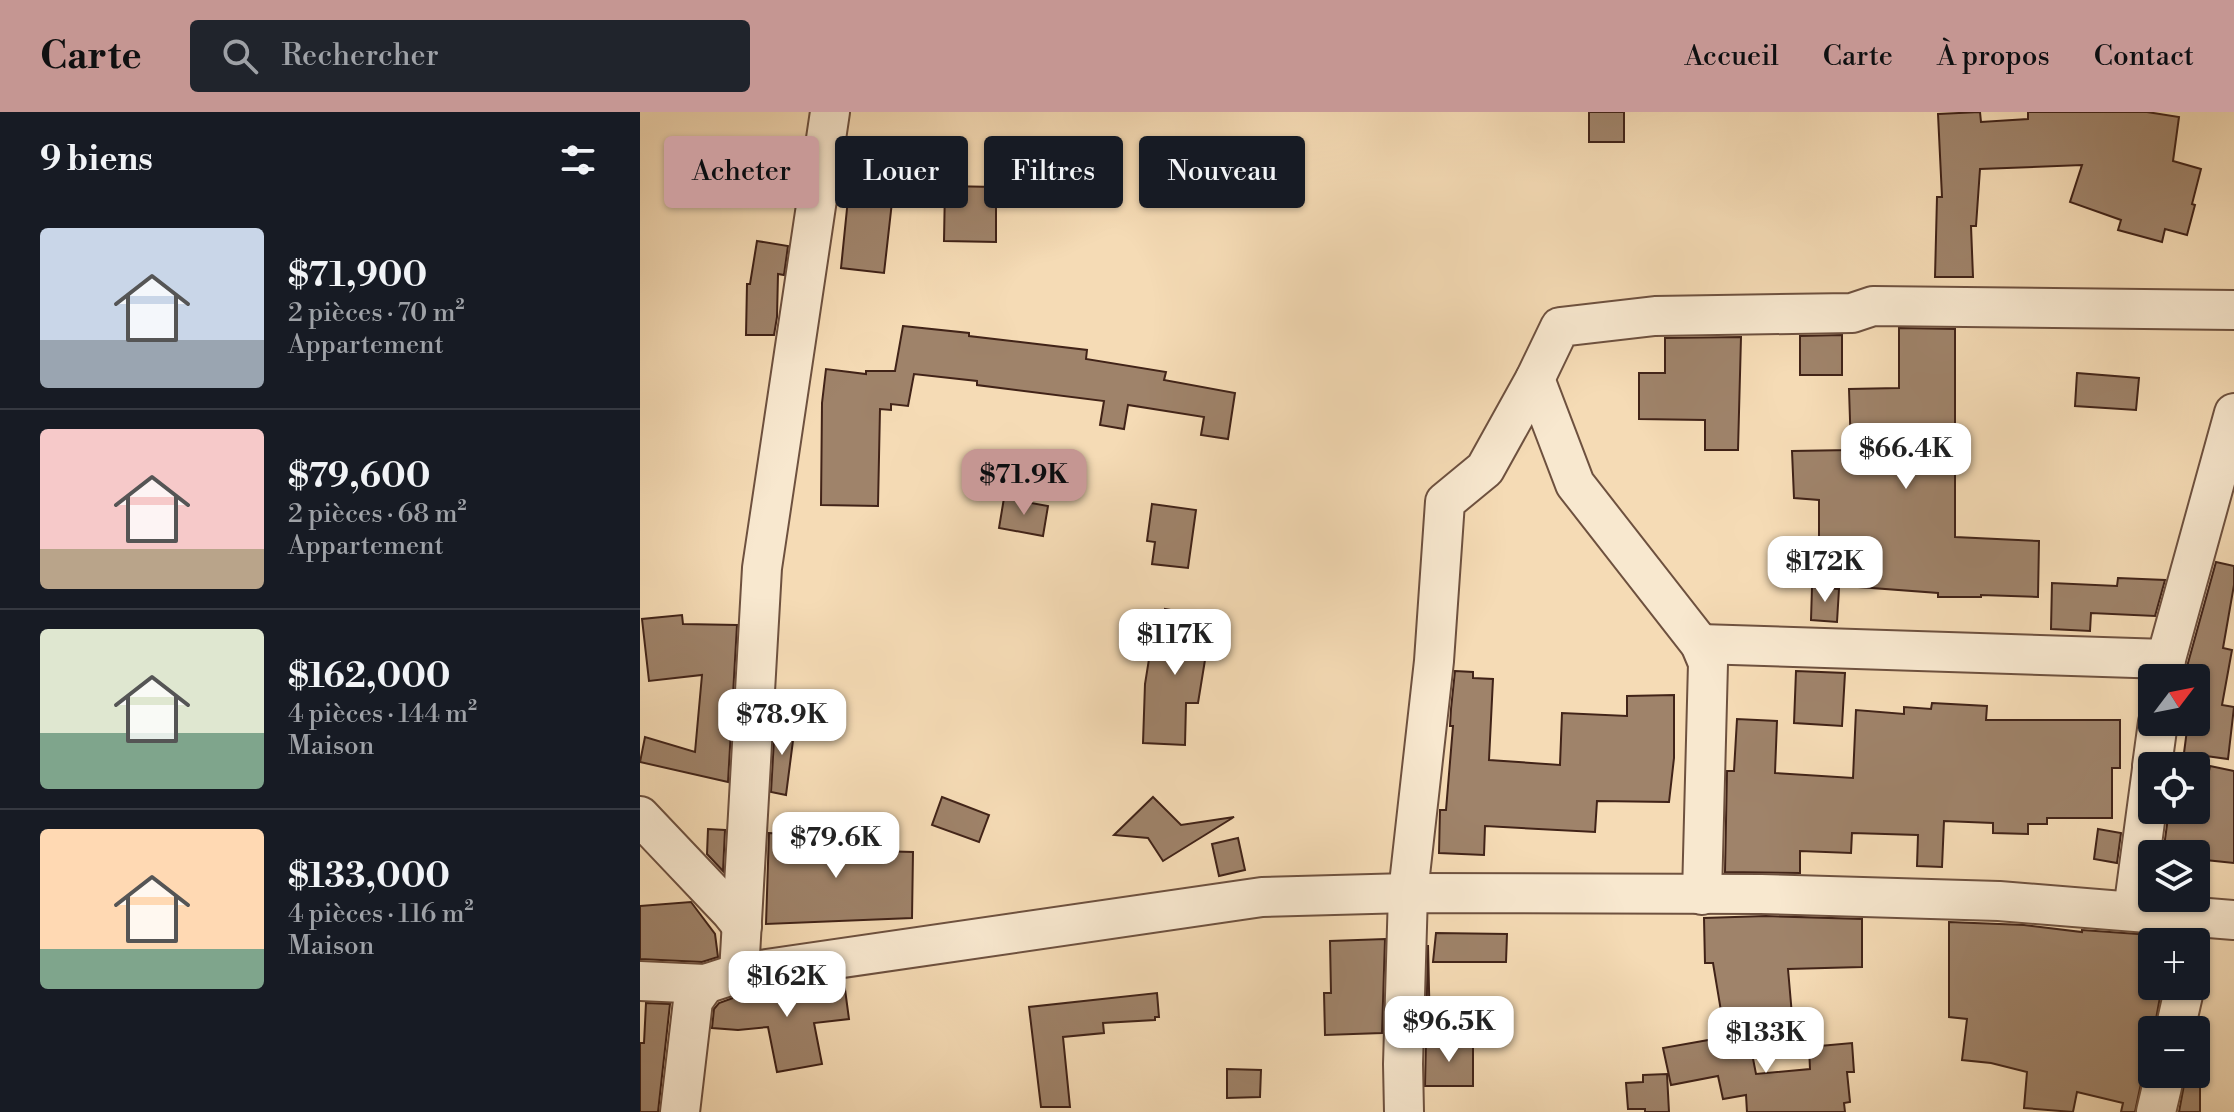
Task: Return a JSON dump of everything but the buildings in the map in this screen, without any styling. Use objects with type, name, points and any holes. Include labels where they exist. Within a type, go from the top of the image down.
[{"type":"street","points":[[680,1112],[693,1001],[722,978],[742,926],[762,568],[830,112]]},
{"type":"street","points":[[1404,1112],[1408,893],[1434,661],[1445,502],[1485,469],[1560,327],[1655,316],[1852,313],[1873,306],[2234,310]]},
{"type":"street","points":[[1535,379],[1575,484],[1700,644],[1708,663],[1702,895]]},
{"type":"street","points":[[2166,664],[2234,413]]},
{"type":"street","points":[[1700,644],[2138,668]]},
{"type":"street","points":[[640,816],[742,926]]},
{"type":"street","points":[[2133,911],[2144,824]]},
{"type":"street","points":[[640,981],[722,978],[1262,897],[1408,893],[1761,894],[1999,901],[2133,911],[2211,927]]},
{"type":"street","points":[[2156,1112],[2162,1088]]}]
